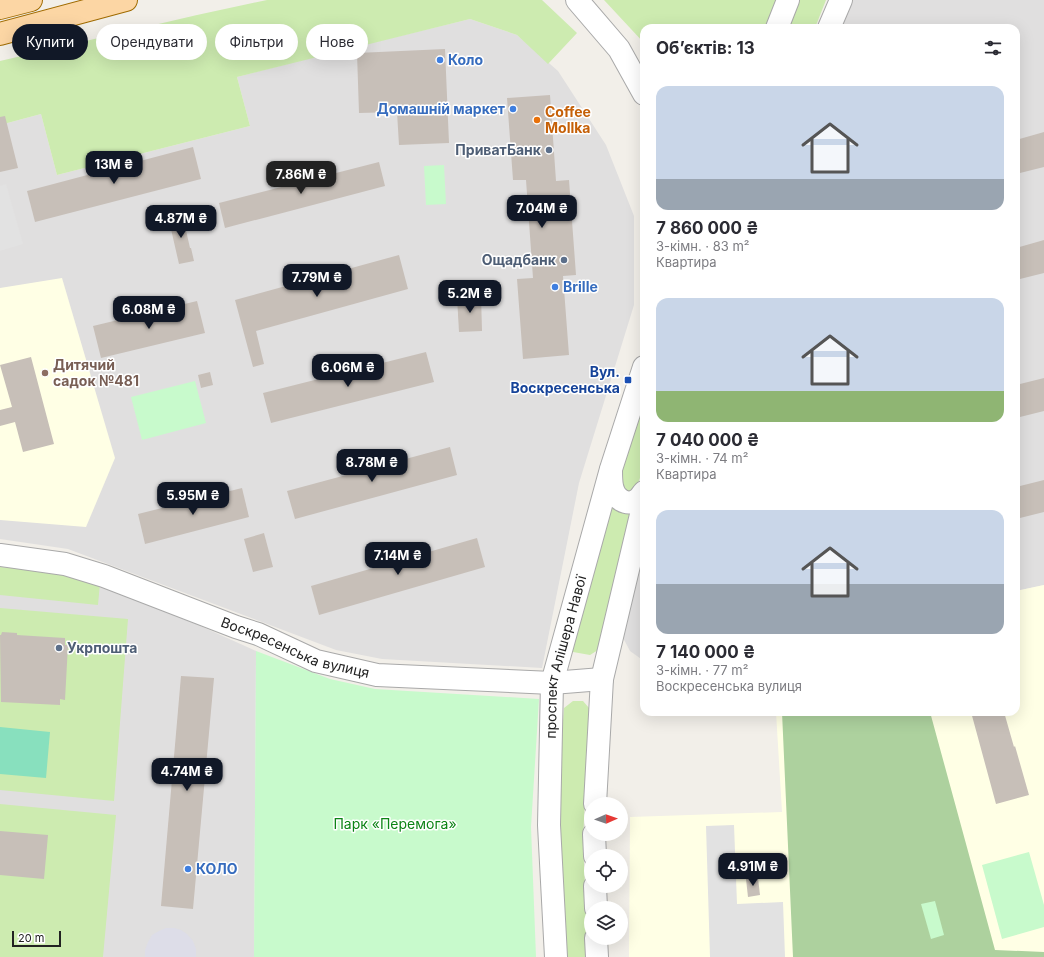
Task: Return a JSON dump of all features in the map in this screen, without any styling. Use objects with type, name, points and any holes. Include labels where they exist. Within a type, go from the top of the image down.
[{"type":"main road","points":[[0,8],[31,0]]},
{"type":"main road","points":[[0,34],[126,0]]},
{"type":"street","points":[[577,0],[620,49],[640,86]]},
{"type":"street","points":[[779,24],[788,0]]},
{"type":"street","points":[[831,24],[841,0]]},
{"type":"street","name":"проспект Алішера Навої","points":[[556,957],[549,825],[552,683],[611,469],[640,379]]},
{"type":"street","points":[[611,469],[612,487],[620,500],[629,503],[637,500],[640,497]]},
{"type":"street","points":[[595,797],[602,679],[640,519]]},
{"type":"street","name":"Воскресенська вулиця","points":[[0,555],[65,564],[104,576],[236,627],[258,634],[316,661],[377,675],[552,683],[602,679]]},
{"type":"street","points":[[596,945],[597,957]]},
{"type":"shaded area","points":[[853,0],[1044,0],[1044,585],[1020,590],[1020,24],[843,24]]},
{"type":"shaded area","points":[[470,19],[517,35],[558,71],[606,145],[634,216],[634,305],[579,483],[542,668],[382,659],[336,650],[68,549],[0,539],[0,125],[41,114],[57,175],[250,126],[237,77],[306,59],[368,60],[368,44]]},
{"type":"shaded area","points":[[6,184],[23,244],[0,251],[0,186]]},
{"type":"shaded area","name":"Дитячий садок №481","points":[[62,278],[115,458],[86,527],[0,520],[0,288]]},
{"type":"shaded area","points":[[640,560],[640,658],[630,651],[621,634]]},
{"type":"shaded area","points":[[0,564],[59,570],[134,596],[256,651],[254,957],[0,957]]},
{"type":"shaded area","points":[[1044,585],[1044,957],[629,957],[630,817],[782,812],[776,716],[1020,716],[1020,590]]},
{"type":"shaded area","points":[[734,825],[737,904],[783,902],[785,957],[710,957],[706,826]]},
{"type":"shaded area","points":[[166,928],[181,930],[187,934],[193,941],[196,949],[196,957],[145,957],[145,950],[152,935]]},
{"type":"green space","points":[[267,0],[542,0],[577,33],[548,64],[517,35],[470,19],[368,44],[368,24],[306,24],[306,60],[237,77],[250,126],[57,175],[41,114],[0,125],[0,61],[12,58],[12,60],[88,60],[88,40],[96,39],[96,60],[207,60],[207,24],[158,24]]},
{"type":"green space","points":[[604,0],[776,0],[767,24],[640,24],[640,39]]},
{"type":"green space","points":[[799,0],[826,0],[817,24],[790,24]]},
{"type":"green space","points":[[444,165],[446,204],[426,205],[424,166]]},
{"type":"green space","points":[[195,381],[206,423],[142,440],[131,397]]},
{"type":"green space","points":[[640,406],[640,478],[598,650],[590,655],[573,652],[571,641]]},
{"type":"green space","points":[[0,567],[57,572],[100,583],[98,605],[0,595]]},
{"type":"green space","points":[[0,608],[128,619],[114,801],[0,790]]},
{"type":"green space","name":"Парк «Перемога»","points":[[256,651],[330,679],[375,689],[539,699],[531,827],[536,957],[254,957]]},
{"type":"green space","points":[[573,701],[583,701],[589,708],[583,841],[584,893],[585,893],[586,901],[584,901],[584,945],[587,945],[588,957],[564,957],[557,797],[564,708]]},
{"type":"green space","points":[[782,716],[931,716],[995,950],[1044,952],[1044,957],[793,957]]},
{"type":"green space","points":[[0,727],[50,732],[46,778],[0,774]]},
{"type":"green space","points":[[0,804],[116,815],[103,957],[0,957]]},
{"type":"green space","points":[[1029,852],[1044,905],[1044,927],[1002,939],[982,865]]},
{"type":"green space","points":[[935,901],[944,935],[931,939],[921,904]]},
{"type":"building","points":[[445,49],[449,143],[399,145],[397,112],[359,113],[357,60],[368,60],[368,52]]},
{"type":"building","points":[[550,95],[556,181],[569,180],[576,275],[563,276],[569,355],[523,359],[517,279],[533,278],[526,180],[513,180],[507,98]]},
{"type":"building","points":[[5,116],[18,168],[0,172],[0,117]]},
{"type":"building","points":[[1044,132],[1044,167],[1020,173],[1020,139]]},
{"type":"building","points":[[193,147],[201,179],[35,222],[27,191]]},
{"type":"building","points":[[379,162],[385,186],[225,228],[219,203]]},
{"type":"building","points":[[182,213],[194,261],[179,264],[168,216]]},
{"type":"building","points":[[1044,240],[1044,273],[1020,279],[1020,247]]},
{"type":"building","points":[[399,255],[408,289],[256,331],[264,364],[253,367],[235,300]]},
{"type":"building","points":[[481,295],[482,331],[459,332],[457,297]]},
{"type":"building","points":[[197,301],[205,333],[101,358],[93,326]]},
{"type":"building","points":[[426,352],[434,382],[271,423],[263,393]]},
{"type":"building","points":[[31,357],[54,444],[23,452],[15,422],[0,426],[0,410],[12,407],[0,365]]},
{"type":"building","points":[[210,372],[213,385],[201,388],[198,375]]},
{"type":"building","points":[[1044,378],[1044,411],[1020,417],[1020,384]]},
{"type":"building","points":[[450,447],[457,475],[295,519],[287,491]]},
{"type":"building","points":[[1044,480],[1044,512],[1020,518],[1020,486]]},
{"type":"building","points":[[242,488],[249,517],[145,544],[138,514]]},
{"type":"building","points":[[264,533],[273,567],[253,572],[244,539]]},
{"type":"building","points":[[477,538],[485,567],[319,615],[311,586]]},
{"type":"building","points":[[2,632],[17,633],[17,635],[65,638],[65,645],[68,645],[65,700],[60,699],[60,705],[1,702],[0,635]]},
{"type":"building","points":[[181,676],[214,678],[193,909],[161,906]]},
{"type":"building","points":[[972,716],[1005,716],[1029,795],[996,804]]},
{"type":"building","points":[[0,831],[48,835],[44,879],[0,875]]},
{"type":"building","points":[[758,878],[760,895],[748,897],[746,879]]},
{"type":"place","name":"Коло","points":[[440,60]]},
{"type":"place","name":"Домашній маркет","points":[[513,109]]},
{"type":"place","name":"Coffee Mollka","points":[[537,120]]},
{"type":"place","name":"ПриватБанк","points":[[549,150]]},
{"type":"place","name":"Ощадбанк","points":[[564,260]]},
{"type":"place","name":"Brille","points":[[555,287]]},
{"type":"place","name":"Дитячий садок №481","points":[[45,373]]},
{"type":"place","name":"Вул. Воскресенська","points":[[628,380]]},
{"type":"place","name":"Укрпошта","points":[[59,648]]},
{"type":"place","name":"КОЛО","points":[[188,869]]}]
